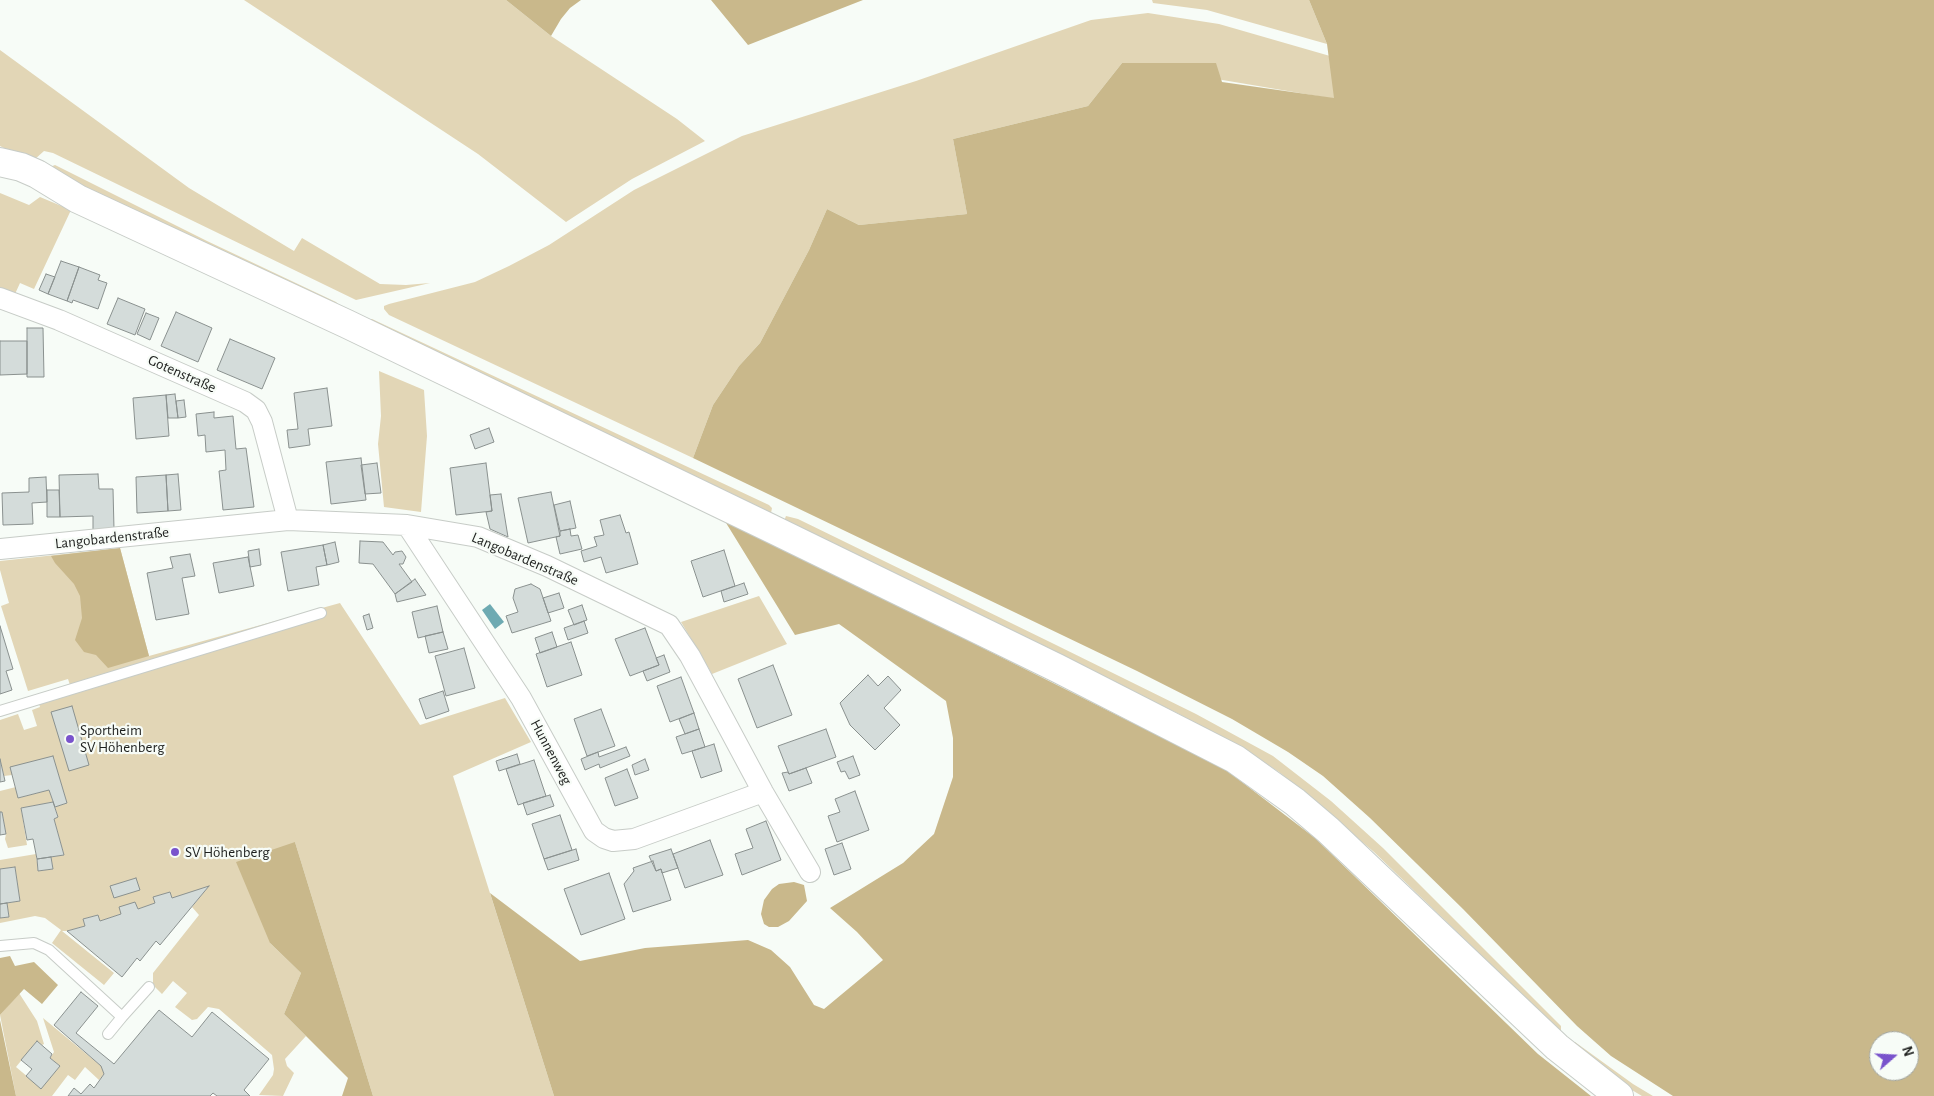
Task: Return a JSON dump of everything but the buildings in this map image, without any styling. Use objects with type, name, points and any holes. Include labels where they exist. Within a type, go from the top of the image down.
[{"type":"main road","points":[[0,162],[16,177],[31,185],[55,195],[78,199],[347,324],[1049,664],[1236,759],[1295,802],[1328,830],[1557,1047],[1619,1096]]},
{"type":"street","name":"Gotenstraße","points":[[0,298],[59,320],[245,402],[256,410],[262,422],[288,520]]},
{"type":"street","name":"Langobardenstraße","points":[[0,549],[288,520],[406,525],[478,537],[547,566],[669,625],[690,656],[763,792],[810,872]]},
{"type":"street","name":"Hunnenweg","points":[[406,525],[521,698],[594,831],[604,838],[613,841],[634,839],[763,792]]},
{"type":"lane","points":[[0,711],[321,613]]},
{"type":"lane","points":[[0,946],[34,943],[49,950],[122,1017]]},
{"type":"lane","points":[[108,1034],[148,987]]},
{"type":"shaded area","points":[[244,0],[506,0],[551,36],[677,119],[705,141],[632,179],[566,222],[478,154]]},
{"type":"shaded area","points":[[506,0],[581,0],[570,8],[551,36]]},
{"type":"shaded area","points":[[711,0],[863,0],[748,45]]},
{"type":"shaded area","points":[[1152,0],[1309,0],[1327,44],[1207,10],[1153,3]]},
{"type":"shaded area","points":[[1309,0],[1934,0],[1934,1096],[1673,1096],[1611,1056],[1577,1026],[1463,909],[1370,818],[1323,776],[1288,752],[1232,719],[1137,671],[693,458],[713,405],[739,366],[760,343],[809,250],[827,209],[859,225],[967,214],[953,139],[1088,106],[1122,63],[1216,63],[1222,82],[1334,98],[1327,44]]},
{"type":"shaded area","points":[[1148,13],[1219,24],[1330,56],[1335,99],[1122,63],[1088,106],[953,139],[967,214],[859,225],[827,209],[809,250],[760,343],[739,366],[713,405],[693,458],[389,315],[384,309],[384,306],[389,304],[475,282],[509,266],[549,245],[634,190],[742,136],[916,81],[1091,20]]},
{"type":"shaded area","points":[[0,50],[189,188],[294,251],[302,238],[380,284],[406,285],[430,283],[356,300],[53,153],[44,151],[34,160],[23,158],[0,146]]},
{"type":"shaded area","points":[[55,165],[207,241],[336,302],[341,307],[86,189],[50,167]]},
{"type":"shaded area","points":[[0,193],[29,205],[40,197],[71,210],[34,289],[20,283],[15,294],[0,288]]},
{"type":"shaded area","points":[[365,319],[372,319],[769,505],[772,508],[771,513],[769,514]]},
{"type":"shaded area","points":[[379,371],[424,390],[427,436],[421,512],[384,507],[378,444],[381,416]]},
{"type":"shaded area","points":[[786,516],[798,519],[1052,643],[1196,714],[1273,756],[1331,801],[1383,848],[1561,1026],[1561,1032],[1374,852],[1279,772],[1248,752],[1179,714],[784,521]]},
{"type":"shaded area","points":[[723,518],[1225,769],[1315,838],[1538,1054],[1591,1096],[554,1096],[490,893],[580,961],[645,948],[748,940],[771,950],[790,967],[814,1005],[824,1009],[883,960],[857,932],[830,908],[903,863],[934,834],[953,777],[953,738],[946,701],[839,624],[795,635]]},
{"type":"shaded area","name":"SV Höhenberg","points":[[120,548],[149,656],[340,603],[420,725],[505,698],[531,742],[453,776],[554,1096],[373,1096],[295,842],[270,943],[301,973],[284,1014],[306,1036],[285,1059],[287,1066],[294,1073],[283,1096],[259,1095],[273,1075],[272,1055],[219,1009],[208,1007],[197,1019],[192,1020],[175,1007],[187,993],[173,981],[162,994],[153,985],[153,973],[199,915],[192,907],[208,887],[172,898],[170,892],[154,897],[155,903],[138,909],[135,902],[121,914],[100,921],[98,915],[83,919],[85,926],[62,931],[114,973],[104,985],[52,943],[61,930],[45,918],[35,916],[0,923],[0,918],[9,917],[7,903],[20,901],[15,867],[0,869],[0,860],[36,854],[38,871],[53,869],[51,857],[64,855],[54,819],[58,817],[55,807],[67,803],[52,756],[12,775],[4,776],[0,759],[0,720],[18,714],[24,730],[37,726],[32,710],[40,707],[38,700],[71,688],[68,679],[28,691],[1,606],[9,603],[0,570],[0,561]]},
{"type":"shaded area","points":[[120,548],[149,656],[108,668],[96,655],[84,652],[75,640],[82,618],[80,596],[74,584],[51,556]]},
{"type":"shaded area","points":[[759,596],[787,644],[712,674],[681,622]]},
{"type":"shaded area","points":[[16,787],[18,798],[49,790],[53,802],[21,808],[27,845],[8,848],[2,812],[0,812],[0,791]]},
{"type":"shaded area","points":[[295,842],[373,1096],[342,1096],[348,1078],[284,1014],[301,973],[270,943],[236,862]]},
{"type":"shaded area","points":[[794,882],[804,885],[807,901],[789,921],[778,927],[769,927],[764,924],[761,914],[764,900],[772,889],[779,884]]},
{"type":"shaded area","points":[[10,956],[15,966],[34,962],[58,985],[42,1004],[24,989],[0,1015],[0,958]]},
{"type":"shaded area","points":[[19,993],[37,1021],[44,1044],[42,1045],[37,1041],[16,1067],[41,1088],[60,1066],[50,1058],[54,1052],[43,1018],[101,1066],[104,1074],[99,1080],[85,1067],[75,1080],[68,1075],[52,1096],[16,1096],[0,1015]]},
{"type":"shaded area","points":[[0,1020],[16,1096],[0,1096]]},
{"type":"shaded area","points":[[1575,1042],[1633,1084],[1653,1096],[1642,1096],[1620,1083],[1573,1044]]},
{"type":"water","points":[[490,604],[504,622],[495,629],[482,610]]},
{"type":"place","name":"Sportheim SV Höhenberg","points":[[70,739]]},
{"type":"place","name":"SV Höhenberg","points":[[175,852]]}]
